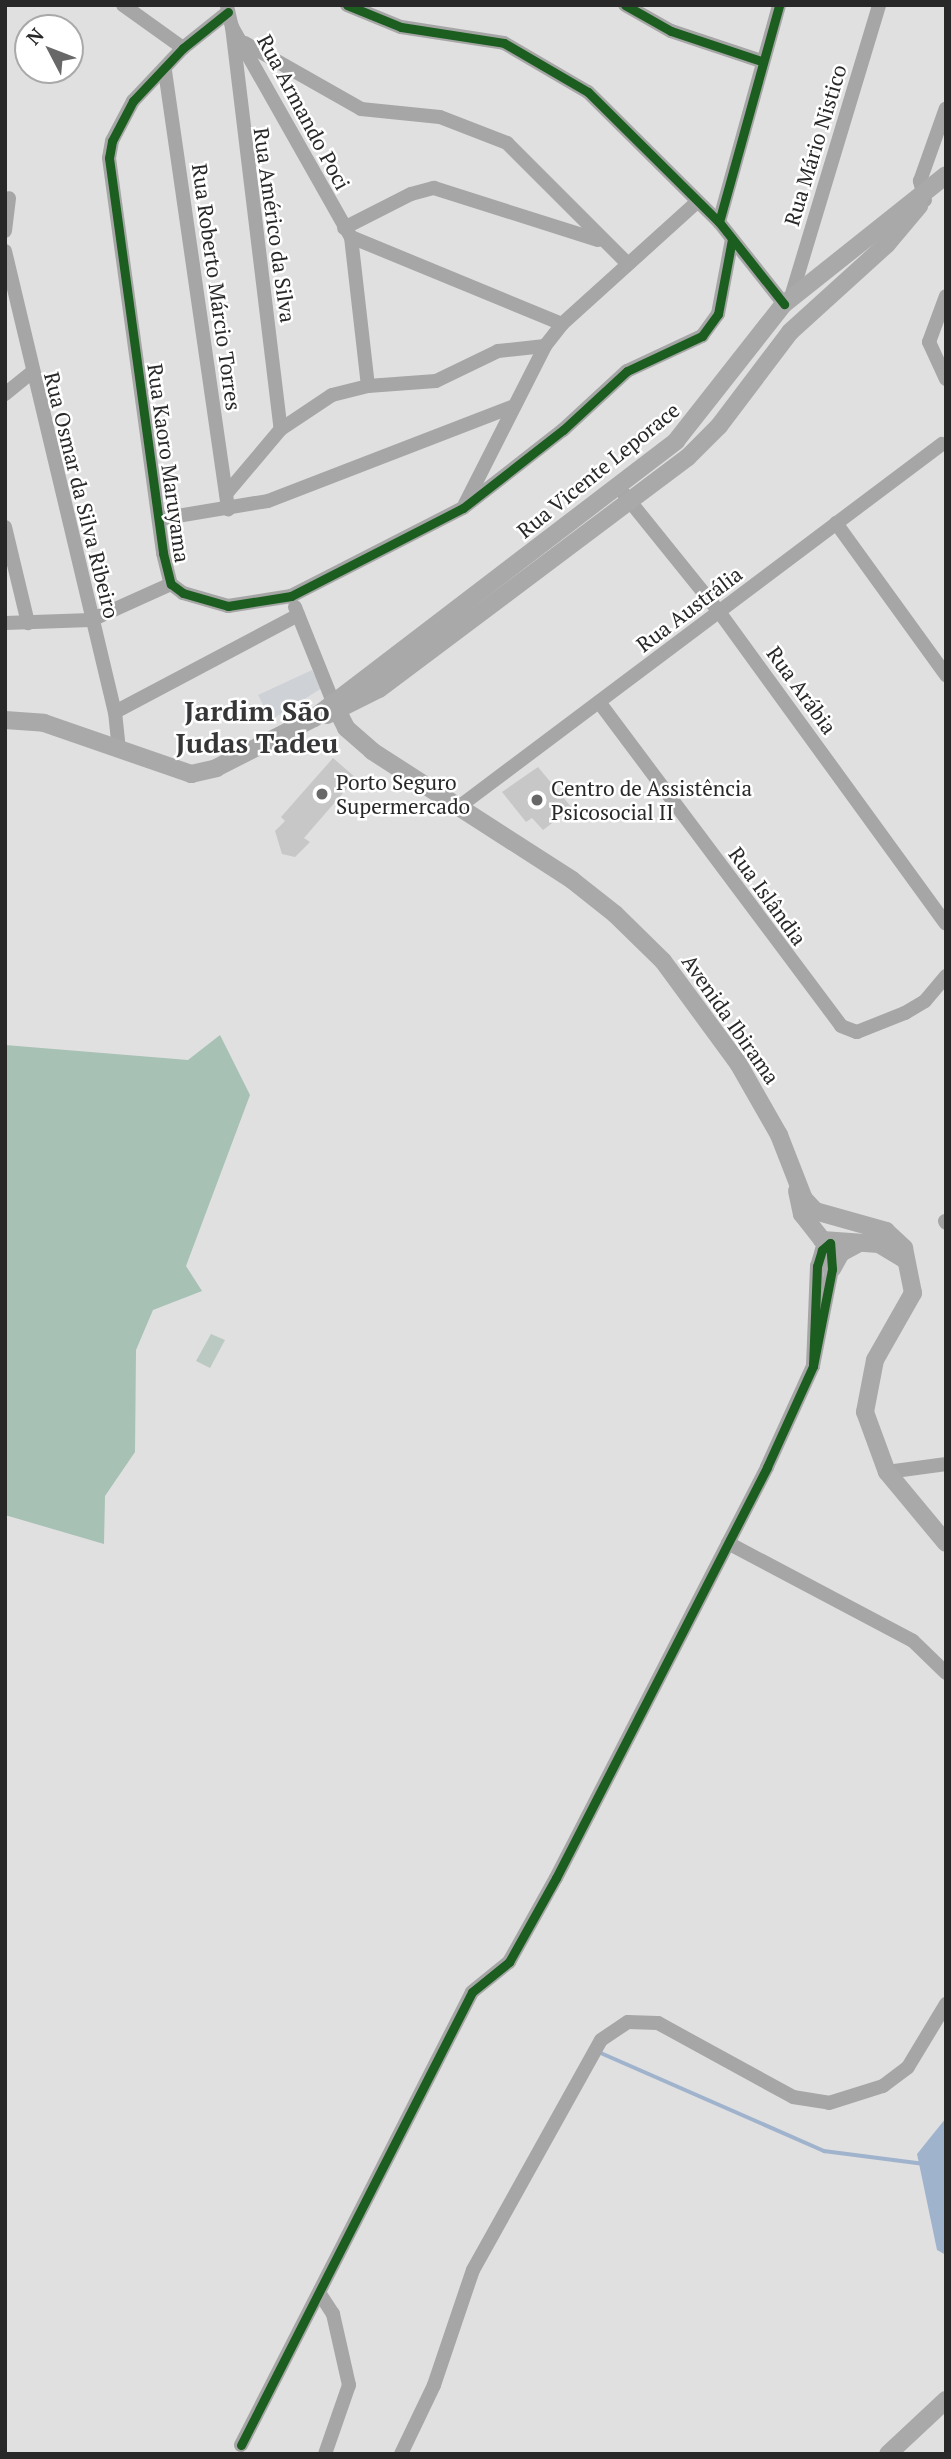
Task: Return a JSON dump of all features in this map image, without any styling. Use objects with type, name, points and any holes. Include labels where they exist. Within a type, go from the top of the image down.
[{"type":"main road","name":"Rua Vicente Leporace","points":[[5,720],[44,723],[163,767],[201,774],[335,707],[618,486],[698,420],[788,300],[876,229],[923,196],[946,175]]},
{"type":"main road","points":[[335,707],[379,690],[631,502],[714,432],[790,332],[887,244],[923,196],[946,185]]},
{"type":"main road","points":[[876,229],[887,234],[887,244]]},
{"type":"main road","name":"Avenida Ibirama","points":[[335,707],[372,751],[572,880],[663,961],[759,1096],[796,1184],[806,1222],[830,1243]]},
{"type":"main road","name":"Avenida Ibirama","points":[[796,1184],[815,1210],[830,1243]]},
{"type":"main road","points":[[815,1210],[886,1231],[904,1248],[909,1262],[913,1293],[867,1386],[868,1430],[887,1472],[946,1543]]},
{"type":"main road","points":[[830,1243],[853,1222]]},
{"type":"main road","points":[[830,1243],[879,1244],[909,1262]]},
{"type":"main road","points":[[832,1269],[841,1253],[857,1244]]},
{"type":"main road","points":[[888,2454],[946,2400]]},
{"type":"street","points":[[123,5],[183,48]]},
{"type":"street","points":[[346,5],[401,27],[491,39],[520,51],[607,107],[696,202],[719,222],[788,300]]},
{"type":"street","points":[[625,5],[671,31],[761,61]]},
{"type":"street","points":[[719,222],[761,61],[779,5]]},
{"type":"street","name":"Rua Mário Nistico","points":[[788,300],[879,5]]},
{"type":"street","name":"Rua Kaoro Maruyama","points":[[227,9],[183,48],[122,117],[109,158],[159,519],[171,584],[221,605],[254,605],[291,596],[463,508],[563,430],[627,371],[702,335],[718,314],[732,239]]},
{"type":"street","name":"Rua Armando Poci","points":[[227,9],[232,27],[244,42],[347,232],[368,386]]},
{"type":"street","name":"Rua Américo da Silva","points":[[232,27],[281,429]]},
{"type":"street","points":[[244,42],[373,114],[440,117],[484,131],[524,157],[600,241],[627,263]]},
{"type":"street","name":"Rua Roberto Márcio Torres","points":[[165,71],[228,510]]},
{"type":"street","points":[[923,196],[946,107]]},
{"type":"street","points":[[347,232],[411,194],[434,188],[600,241]]},
{"type":"street","points":[[5,230],[9,198]]},
{"type":"street","points":[[463,508],[511,407],[545,346],[562,324],[696,202]]},
{"type":"street","points":[[567,230],[574,212]]},
{"type":"street","points":[[347,232],[562,324]]},
{"type":"street","name":"Rua Osmar da Silva Ribeiro","points":[[5,251],[30,374],[115,712],[119,749]]},
{"type":"street","points":[[946,296],[929,351],[946,379]]},
{"type":"street","points":[[226,494],[281,429],[332,395],[368,386],[436,382],[498,351],[545,346]]},
{"type":"street","points":[[5,394],[30,374]]},
{"type":"street","points":[[159,519],[228,510],[268,501],[511,407]]},
{"type":"street","name":"Rua Austrália","points":[[460,806],[942,444]]},
{"type":"street","name":"Rua Arábia","points":[[618,486],[720,613],[946,924]]},
{"type":"street","points":[[836,523],[946,675]]},
{"type":"street","points":[[5,527],[28,623]]},
{"type":"street","points":[[5,623],[90,620],[171,584]]},
{"type":"street","points":[[291,596],[335,707]]},
{"type":"street","points":[[115,712],[298,615]]},
{"type":"street","name":"Rua Islândia","points":[[599,702],[828,1013],[848,1030],[866,1029],[925,1001],[946,976]]},
{"type":"street","points":[[241,2445],[472,1992],[516,1950],[728,1543],[813,1366],[832,1269],[830,1243]]},
{"type":"street","points":[[813,1366],[817,1266],[822,1250],[830,1243]]},
{"type":"street","points":[[887,1472],[946,1464]]},
{"type":"street","points":[[728,1543],[913,1641],[946,1673]]},
{"type":"street","points":[[401,2454],[434,2385],[473,2270],[601,2040],[628,2022],[658,2023],[793,2097],[829,2104],[883,2086],[908,2067],[946,2004]]},
{"type":"street","points":[[320,2294],[332,2314],[349,2385],[325,2454]]},
{"type":"shaded area","points":[[312,670],[322,688],[271,720],[258,695]]},
{"type":"shaded area","points":[[211,1334],[225,1340],[210,1368],[196,1361]]},
{"type":"green space","points":[[220,1035],[250,1095],[186,1266],[202,1291],[153,1310],[136,1350],[135,1452],[105,1496],[104,1544],[5,1515],[5,1045],[188,1060]]},
{"type":"water","points":[[946,2118],[946,2255],[937,2250],[917,2154]]},
{"type":"building","name":"Porto Seguro Supermercado","points":[[333,758],[356,778],[304,838],[310,842],[295,857],[282,854],[275,831],[285,821],[281,817]]},
{"type":"building","name":"Centro de Assistência Psicosocial II","points":[[538,767],[572,808],[543,830],[532,818],[526,822],[502,792]]},
{"type":"waterway","points":[[601,2053],[824,2151],[924,2164]]},
{"type":"cycle path","points":[[347,5],[401,27],[504,43],[588,92],[719,222],[784,304]]},
{"type":"cycle path","points":[[625,5],[671,31],[761,61]]},
{"type":"cycle path","points":[[719,222],[779,5]]},
{"type":"cycle path","points":[[228,12],[183,48],[133,101],[112,141],[109,158],[163,553],[171,584],[183,593],[228,606],[291,596],[463,508],[563,430],[627,371],[702,336],[718,314],[732,239]]},
{"type":"cycle path","points":[[241,2445],[472,1992],[509,1962],[556,1878],[767,1467],[813,1366],[832,1269],[830,1243],[822,1250],[817,1266],[813,1366]]},
{"type":"place","name":"Porto Seguro Supermercado","points":[[322,794]]},
{"type":"place","name":"Centro de Assistência Psicosocial II","points":[[537,800]]},
{"type":"district","name":"Jardim São Judas Tadeu","points":[[257,727]]}]
